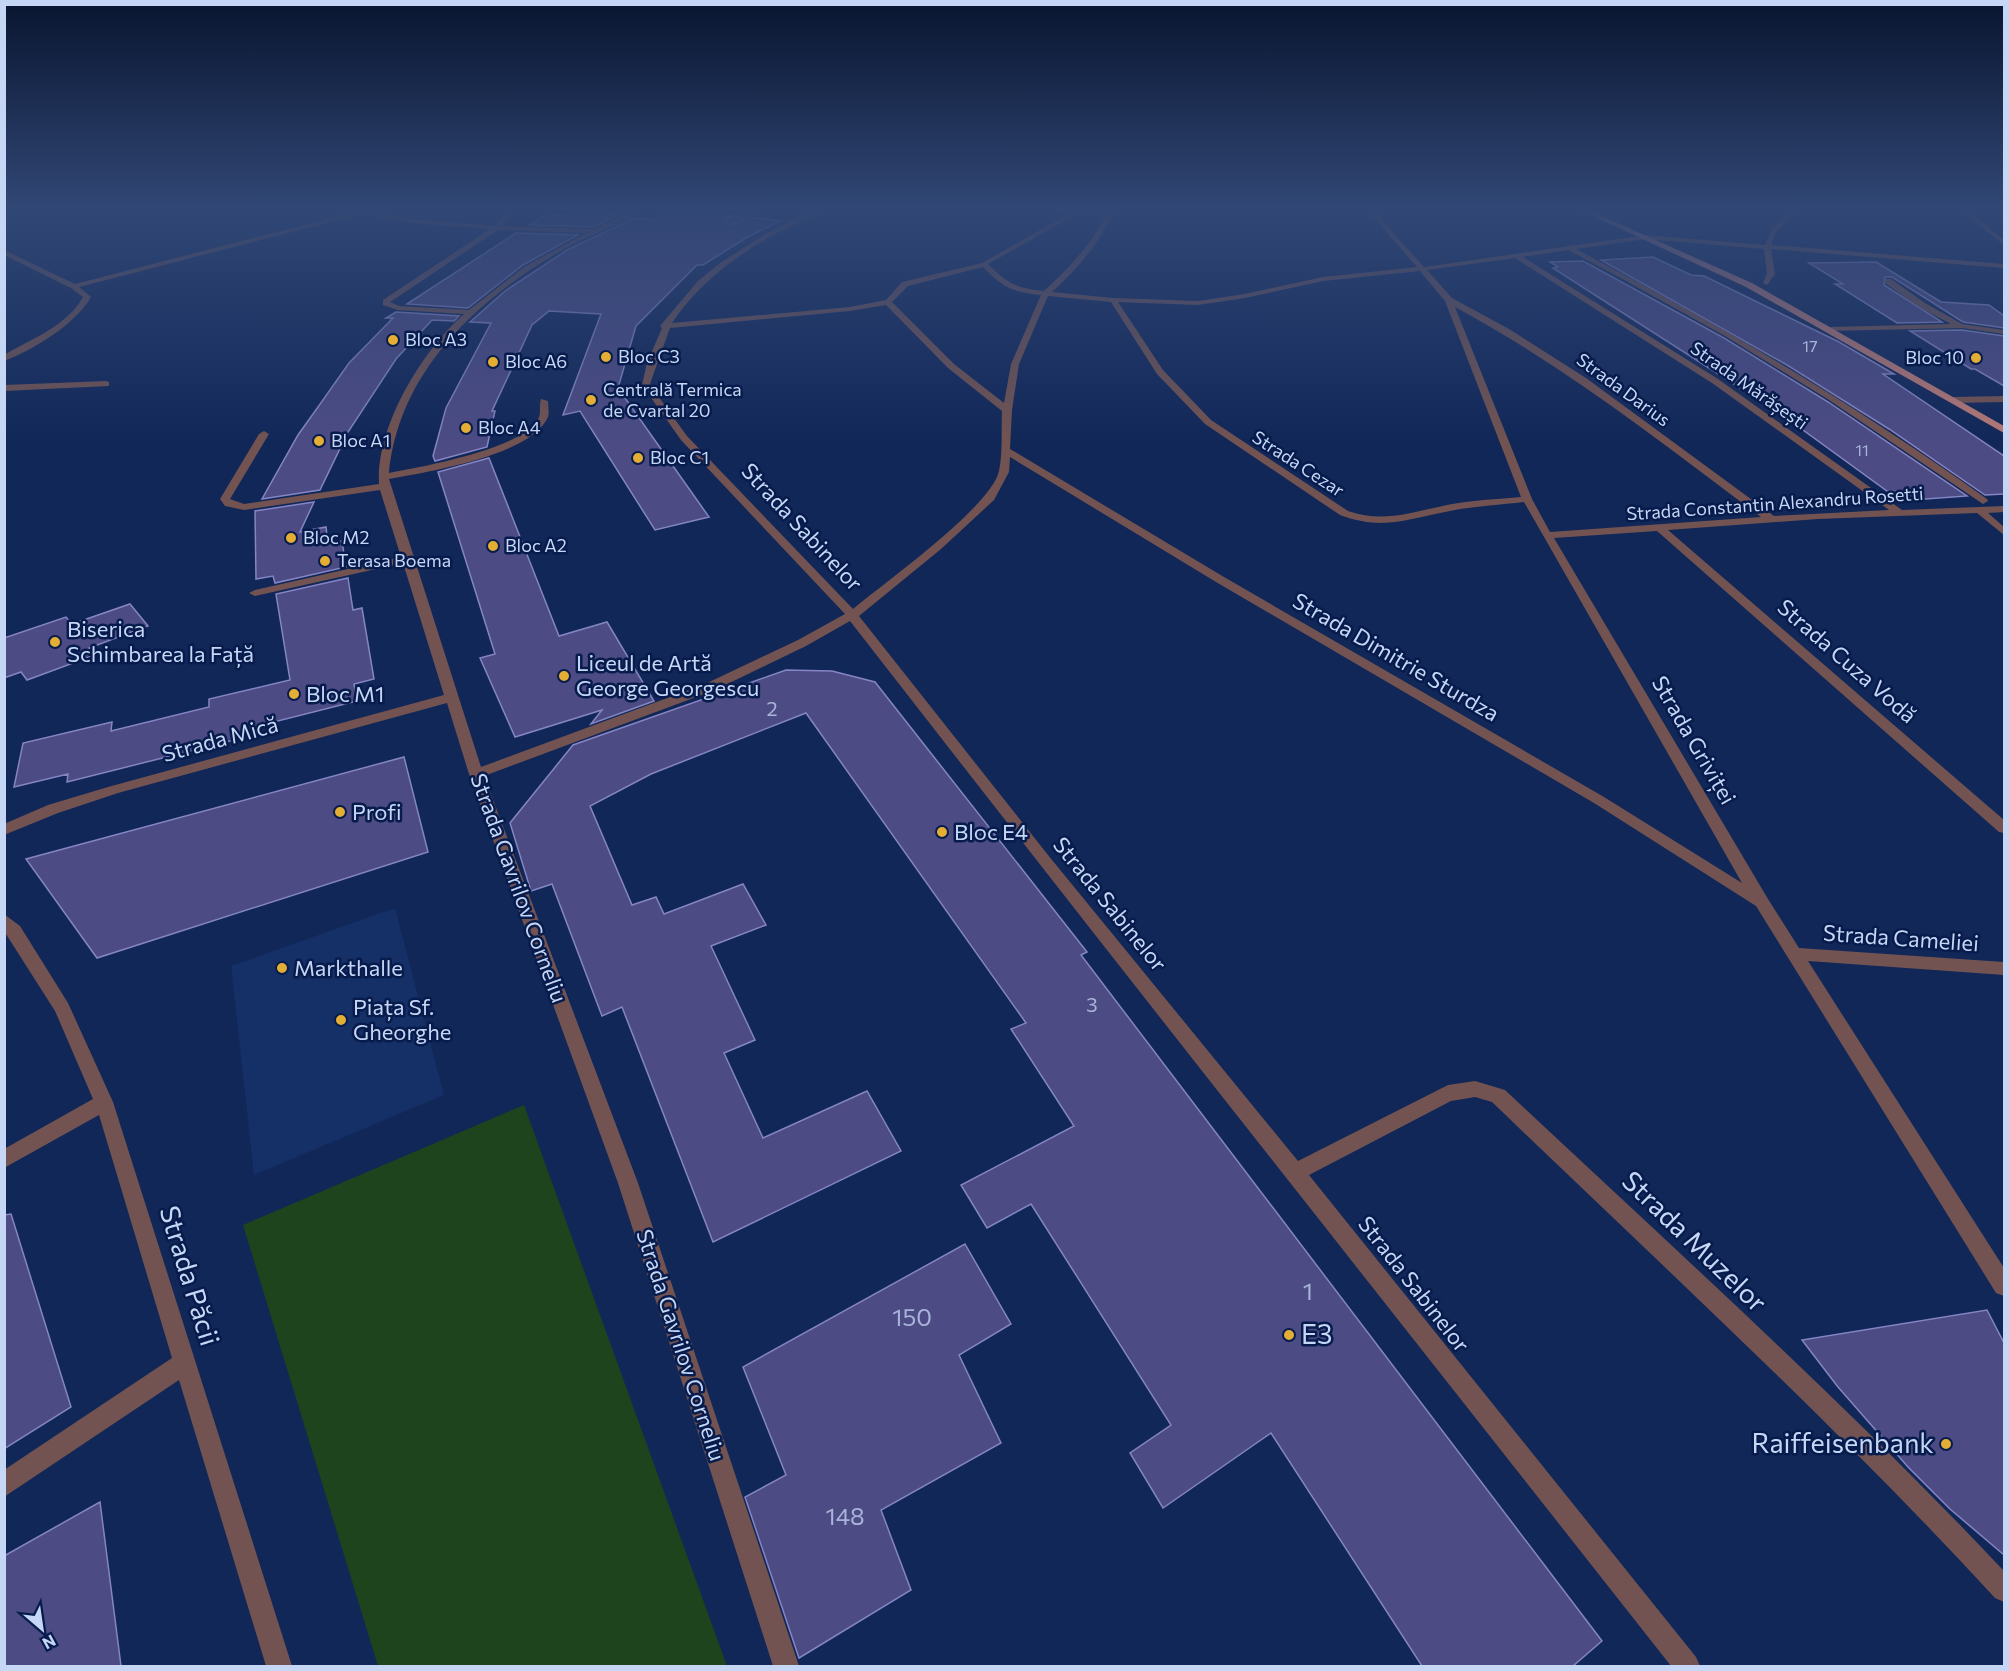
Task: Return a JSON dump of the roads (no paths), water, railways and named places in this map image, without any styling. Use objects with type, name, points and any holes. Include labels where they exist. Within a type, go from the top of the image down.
[{"type":"main road","points":[[1753,287],[2004,430]]},
{"type":"main road","points":[[1773,287],[1777,289]]},
{"type":"main road","points":[[1828,317],[1869,340]]},
{"type":"main road","points":[[1950,387],[1988,409]]},
{"type":"street","points":[[4,358],[68,320],[84,306],[87,297],[75,287]]},
{"type":"street","points":[[407,287],[386,303],[398,308],[468,312]]},
{"type":"street","name":"Strada Gavrilov Corneliu","points":[[502,287],[468,312],[424,365],[406,396],[394,429],[383,481],[450,698],[628,1183],[786,1666]]},
{"type":"street","name":"Strada Sabinelor","points":[[695,287],[688,292],[664,326],[646,376],[646,385],[684,438],[852,615],[1043,859],[1687,1666]]},
{"type":"street","points":[[664,326],[850,309],[888,302],[902,287]]},
{"type":"street","points":[[1009,287],[1045,294],[1177,304],[1219,301],[1285,287]]},
{"type":"street","points":[[476,774],[710,687],[802,644],[852,615],[938,547],[990,498],[1004,472],[1007,451],[1007,410],[1015,364],[1045,294],[1053,287]]},
{"type":"street","name":"Strada Griviței","points":[[1438,287],[1449,300],[1527,499],[1547,535],[1762,903],[2004,1286]]},
{"type":"street","name":"Strada Mărășești","points":[[1566,287],[1715,381],[1898,512]]},
{"type":"street","points":[[1641,287],[1804,379],[1922,456],[1981,505],[2004,532]]},
{"type":"street","points":[[1896,287],[1922,305],[1962,326]]},
{"type":"street","name":"Strada Cezar","points":[[1113,300],[1160,372],[1208,422],[1344,513],[1366,522],[1390,523],[1449,508],[1527,499]]},
{"type":"street","name":"Strada Darius","points":[[1449,300],[1506,331],[1583,380],[1771,519]]},
{"type":"street","points":[[888,302],[951,366],[1007,410]]},
{"type":"street","points":[[1830,329],[1962,326],[2004,332]]},
{"type":"street","points":[[4,388],[106,384]]},
{"type":"street","points":[[1953,400],[2004,399]]},
{"type":"street","points":[[264,434],[225,499],[229,504],[244,507],[383,481],[488,453],[519,441],[544,421],[547,408],[544,401]]},
{"type":"street","name":"Strada Dimitrie Sturdza","points":[[1007,451],[1131,528],[1578,787],[1699,861],[1762,903]]},
{"type":"street","name":"Strada Constantin Alexandru Rosetti","points":[[1547,535],[1981,505],[2004,509]]},
{"type":"street","name":"Strada Cuza Vodă","points":[[1660,528],[2004,828]]},
{"type":"street","points":[[255,593],[406,559]]},
{"type":"street","name":"Strada Mică","points":[[4,830],[53,809],[113,790],[450,698]]},
{"type":"street","name":"Strada Păcii","points":[[4,920],[14,930],[62,1008],[104,1102],[279,1666]]},
{"type":"street","name":"Strada Cameliei","points":[[1794,954],[2004,968]]},
{"type":"street","name":"Strada Muzelor","points":[[1295,1172],[1448,1093],[1475,1089],[1498,1096],[1807,1390],[1950,1531],[2004,1589]]},
{"type":"street","points":[[4,1159],[104,1102]]},
{"type":"street","points":[[4,1485],[185,1363]]},
{"type":"place","name":"Bloc A3","points":[[393,340]]},
{"type":"place","name":"Bloc C3","points":[[606,357]]},
{"type":"place","name":"Bloc 10","points":[[1976,358]]},
{"type":"place","name":"Bloc A6","points":[[493,362]]},
{"type":"place","name":"Centrală Termica de Cvartal 20","points":[[591,400]]},
{"type":"place","name":"Bloc A4","points":[[466,428]]},
{"type":"place","name":"Bloc A1","points":[[319,441]]},
{"type":"place","name":"Bloc C1","points":[[638,458]]},
{"type":"place","name":"Bloc M2","points":[[291,538]]},
{"type":"place","name":"Bloc A2","points":[[493,546]]},
{"type":"place","name":"Terasa Boema","points":[[325,561]]},
{"type":"place","name":"Biserica Schimbarea la Față","points":[[55,642]]},
{"type":"place","name":"Liceul de Artă George Georgescu","points":[[564,676]]},
{"type":"place","name":"Bloc M1","points":[[294,694]]},
{"type":"place","name":"Profi","points":[[340,812]]},
{"type":"place","name":"Bloc E4","points":[[942,832]]},
{"type":"place","name":"Markthalle","points":[[282,968]]},
{"type":"place","name":"Piața Sf. Gheorghe","points":[[341,1020]]},
{"type":"place","name":"E3","points":[[1289,1335]]},
{"type":"place","name":"Raiffeisenbank","points":[[1946,1444]]}]
